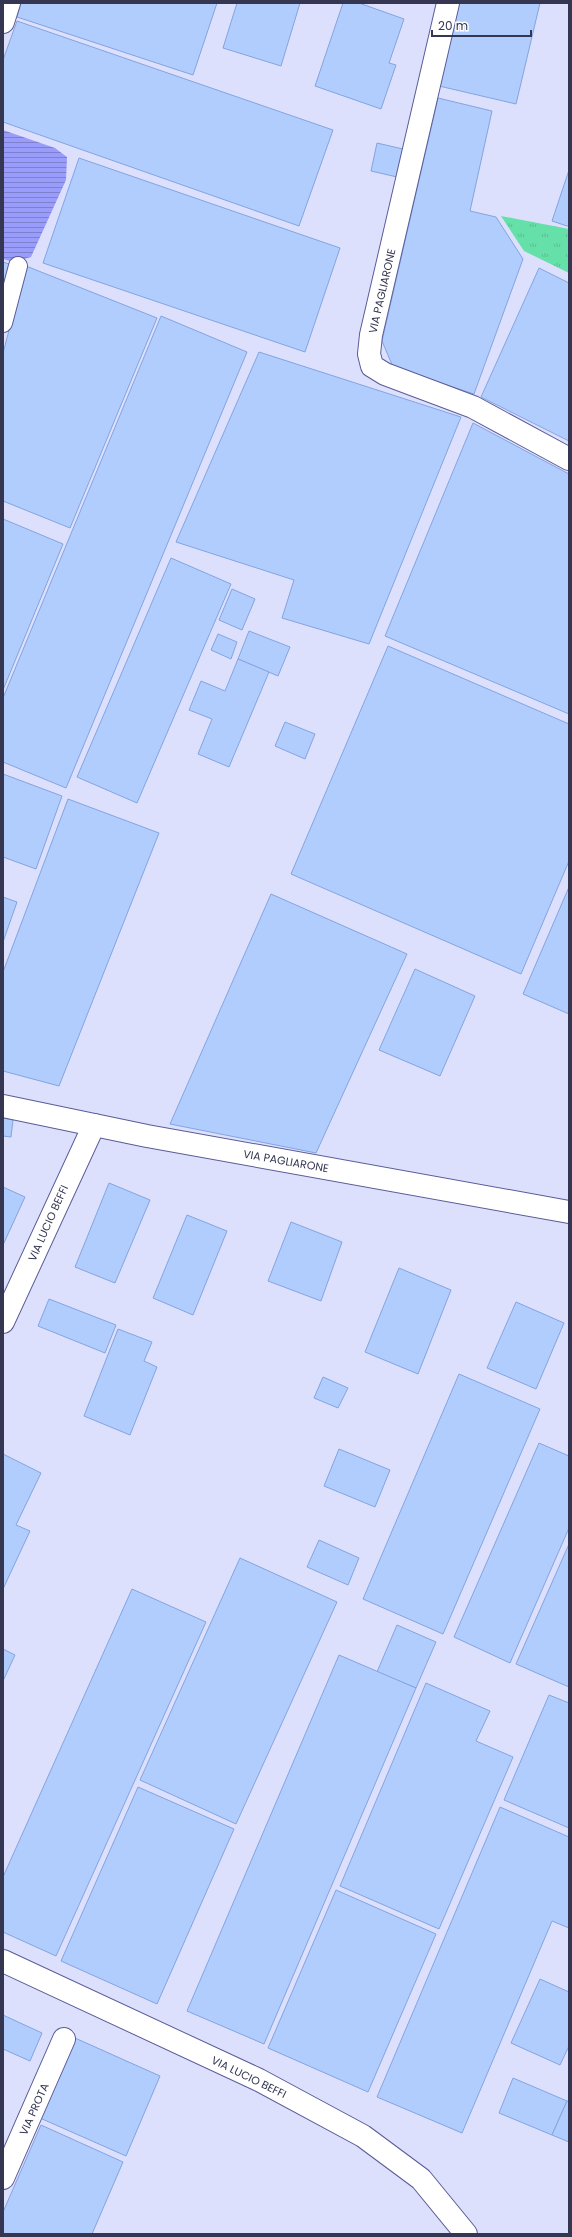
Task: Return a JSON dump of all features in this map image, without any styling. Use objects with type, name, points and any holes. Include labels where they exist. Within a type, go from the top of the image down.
[{"type":"street","points":[[3,22],[9,3]]},
{"type":"street","name":"VIA PAGLIARONE","points":[[448,3],[371,335],[369,354],[372,366],[385,374],[473,407],[569,459]]},
{"type":"street","name":"VIA PAGLIARONE","points":[[3,1106],[94,1125],[569,1212]]},
{"type":"street","name":"VIA LUCIO BEFFI","points":[[3,1322],[94,1125]]},
{"type":"street","name":"VIA LUCIO BEFFI","points":[[3,1961],[259,2080],[363,2136],[421,2179],[466,2234]]},
{"type":"street","name":"VIA PROTA","points":[[3,2178],[64,2039]]},
{"type":"lane","points":[[3,323],[18,266]]},
{"type":"green space","points":[[501,216],[569,229],[569,273],[524,251]]},
{"type":"water","points":[[3,130],[55,148],[67,157],[66,180],[31,257],[13,262],[3,259]]},
{"type":"building","points":[[21,3],[217,3],[193,75],[17,17]]},
{"type":"building","points":[[237,3],[300,3],[281,66],[223,48]]},
{"type":"building","points":[[343,3],[359,3],[404,19],[389,63],[396,65],[381,109],[315,86]]},
{"type":"building","points":[[459,3],[540,3],[516,104],[439,86]]},
{"type":"building","points":[[17,21],[333,130],[299,226],[3,122],[3,60]]},
{"type":"building","points":[[438,98],[492,111],[470,211],[496,217],[523,259],[474,394],[393,367],[382,341]]},
{"type":"building","points":[[377,143],[403,149],[397,177],[371,171]]},
{"type":"building","points":[[79,158],[340,248],[305,352],[43,263]]},
{"type":"building","points":[[569,170],[569,226],[567,226],[552,221]]},
{"type":"building","points":[[3,262],[12,265],[3,300]]},
{"type":"building","points":[[26,266],[157,318],[70,528],[3,501],[3,353]]},
{"type":"building","points":[[539,268],[569,283],[569,441],[481,397]]},
{"type":"building","points":[[161,316],[247,352],[66,788],[3,762],[3,698]]},
{"type":"building","points":[[259,352],[461,417],[369,644],[282,618],[294,580],[176,542]]},
{"type":"building","points":[[473,423],[569,474],[569,714],[385,636]]},
{"type":"building","points":[[3,519],[63,544],[3,690]]},
{"type":"building","points":[[171,558],[231,584],[137,803],[77,777]]},
{"type":"building","points":[[232,589],[255,599],[242,630],[219,620]]},
{"type":"building","points":[[249,631],[290,647],[278,676],[238,659]]},
{"type":"building","points":[[218,634],[237,642],[231,659],[211,650]]},
{"type":"building","points":[[388,646],[569,724],[569,861],[521,974],[291,874]]},
{"type":"building","points":[[238,659],[269,672],[229,767],[198,754],[212,719],[189,710],[201,681],[225,691]]},
{"type":"building","points":[[285,722],[315,734],[305,759],[275,746]]},
{"type":"building","points":[[3,774],[62,796],[36,869],[3,857]]},
{"type":"building","points":[[68,799],[159,833],[59,1086],[3,1071],[3,972]]},
{"type":"building","points":[[569,887],[569,1014],[523,994]]},
{"type":"building","points":[[271,894],[407,954],[316,1153],[170,1124]]},
{"type":"building","points":[[3,897],[17,902],[3,942]]},
{"type":"building","points":[[415,969],[475,996],[440,1076],[379,1050]]},
{"type":"building","points":[[3,1118],[13,1120],[11,1137],[3,1136]]},
{"type":"building","points":[[109,1183],[150,1200],[115,1283],[75,1267]]},
{"type":"building","points":[[3,1187],[25,1197],[3,1245]]},
{"type":"building","points":[[187,1215],[227,1231],[193,1315],[153,1298]]},
{"type":"building","points":[[291,1222],[342,1242],[321,1301],[268,1281]]},
{"type":"building","points":[[399,1268],[451,1290],[418,1374],[365,1352]]},
{"type":"building","points":[[49,1299],[116,1325],[105,1353],[38,1326]]},
{"type":"building","points":[[516,1302],[564,1323],[536,1389],[487,1368]]},
{"type":"building","points":[[118,1329],[152,1342],[144,1361],[157,1367],[130,1435],[84,1416]]},
{"type":"building","points":[[459,1374],[540,1409],[443,1634],[363,1599]]},
{"type":"building","points":[[323,1377],[348,1388],[338,1408],[314,1398]]},
{"type":"building","points":[[539,1443],[569,1456],[569,1528],[510,1663],[454,1637]]},
{"type":"building","points":[[339,1449],[390,1470],[375,1507],[324,1486]]},
{"type":"building","points":[[3,1454],[41,1473],[16,1525],[30,1531],[3,1589]]},
{"type":"building","points":[[319,1540],[359,1558],[348,1585],[307,1567]]},
{"type":"building","points":[[569,1544],[569,1687],[516,1664]]},
{"type":"building","points":[[240,1558],[337,1602],[236,1824],[140,1780]]},
{"type":"building","points":[[132,1589],[206,1622],[56,1956],[3,1932],[3,1877]]},
{"type":"building","points":[[397,1625],[436,1642],[416,1688],[377,1672]]},
{"type":"building","points":[[3,1649],[15,1655],[3,1681]]},
{"type":"building","points":[[339,1655],[416,1688],[264,2044],[187,2011]]},
{"type":"building","points":[[426,1683],[490,1711],[476,1741],[513,1757],[439,1929],[340,1886]]},
{"type":"building","points":[[549,1695],[569,1703],[569,1828],[504,1800]]},
{"type":"building","points":[[138,1787],[234,1829],[157,2004],[61,1961]]},
{"type":"building","points":[[500,1807],[569,1837],[569,1928],[552,1921],[462,2133],[377,2097]]},
{"type":"building","points":[[336,1890],[436,1934],[368,2092],[268,2048]]},
{"type":"building","points":[[540,1979],[569,1992],[569,2046],[560,2065],[511,2043]]},
{"type":"building","points":[[3,2015],[42,2033],[30,2061],[3,2049]]},
{"type":"building","points":[[75,2038],[160,2076],[126,2156],[40,2118]]},
{"type":"building","points":[[513,2078],[567,2101],[552,2135],[499,2113]]},
{"type":"building","points":[[567,2101],[569,2101],[569,2142],[552,2135]]},
{"type":"building","points":[[41,2125],[123,2162],[92,2234],[3,2234],[3,2212]]}]
